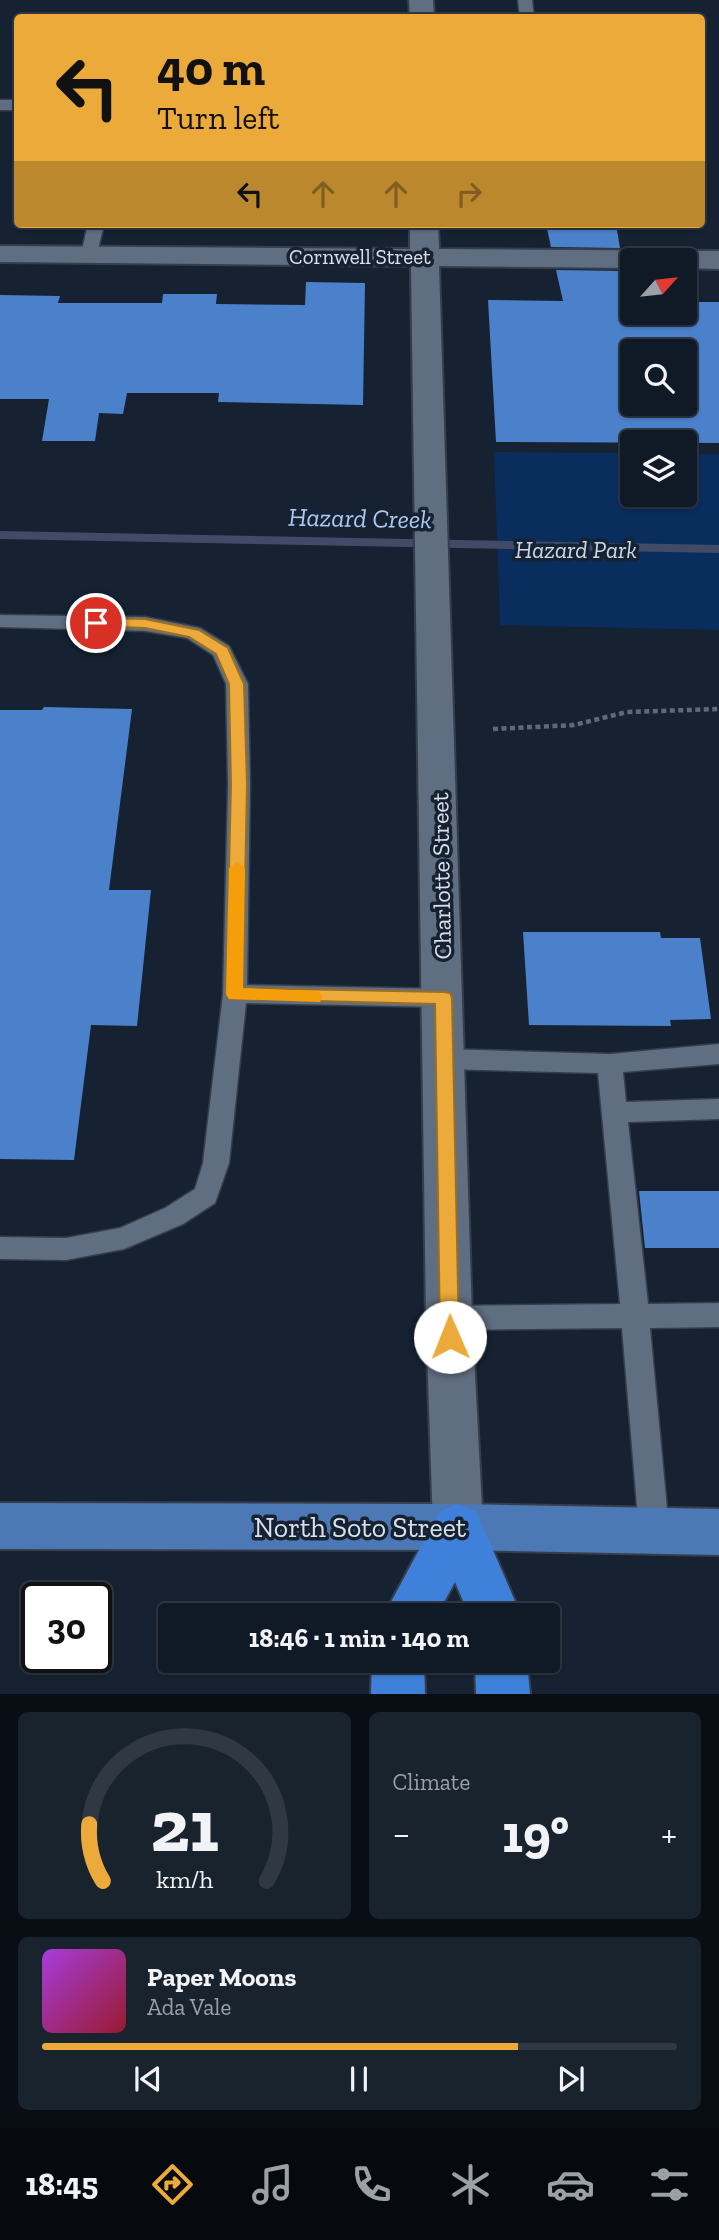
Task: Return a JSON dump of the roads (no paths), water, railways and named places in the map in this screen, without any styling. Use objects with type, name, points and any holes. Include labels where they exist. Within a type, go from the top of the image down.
[{"type":"highway","points":[[417,1603],[458,1527]]},
{"type":"highway","points":[[458,1527],[490,1603]]},
{"type":"highway","points":[[398,1673],[398,1694]]},
{"type":"highway","points":[[502,1673],[503,1694]]},
{"type":"main road","name":"North Soto Street","points":[[0,1526],[458,1527],[719,1532]]},
{"type":"street","name":"Charlotte Street","points":[[425,228],[449,1318],[458,1527]]},
{"type":"street","name":"Cornwell Street","points":[[0,254],[719,260]]},
{"type":"lane","points":[[89,254],[95,228]]},
{"type":"lane","points":[[0,621],[145,624],[194,633],[222,651],[237,684],[239,785],[235,994],[216,1163],[206,1195],[174,1216],[124,1238],[66,1249],[0,1248]]},
{"type":"lane","points":[[235,994],[444,998]]},
{"type":"lane","points":[[445,1059],[610,1063],[719,1054]]},
{"type":"lane","points":[[610,1063],[654,1530]]},
{"type":"lane","points":[[614,1112],[719,1109]]},
{"type":"lane","points":[[449,1318],[719,1315]]},
{"type":"waterway","name":"Hazard Creek","points":[[0,535],[719,549]]},
{"type":"park label","name":"Hazard Park","points":[[576,549]]}]
